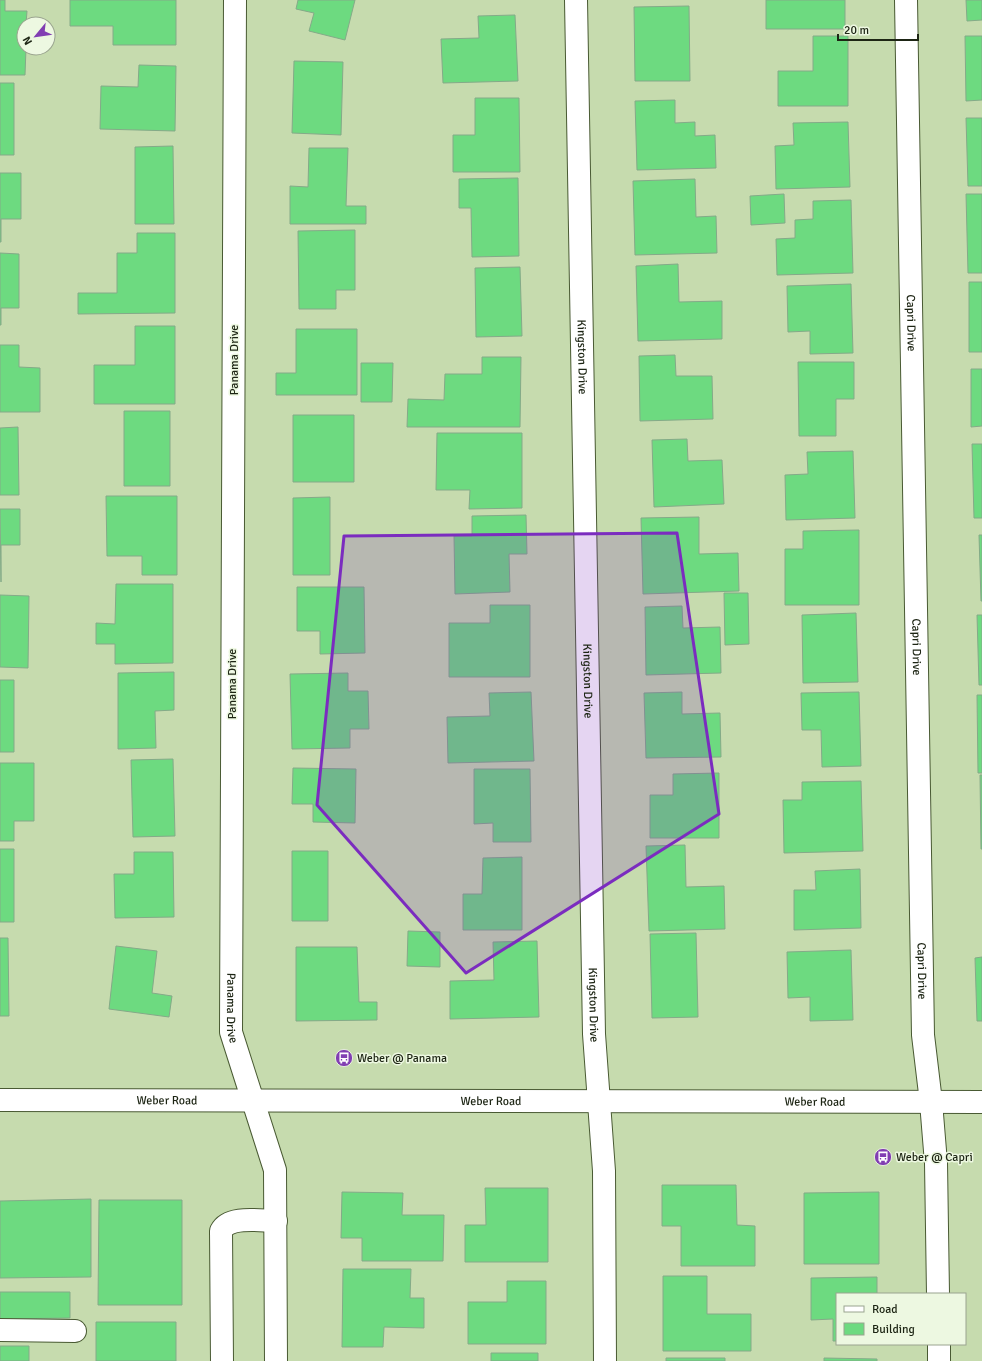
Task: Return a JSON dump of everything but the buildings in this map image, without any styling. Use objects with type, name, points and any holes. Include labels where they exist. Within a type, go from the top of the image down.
[{"type":"street","name":"Panama Drive","points":[[236,0],[231,1032],[275,1170],[276,1361]]},
{"type":"street","name":"Kingston Drive","points":[[576,0],[594,1034],[604,1171],[606,1361]]},
{"type":"street","name":"Capri Drive","points":[[906,0],[922,1027],[931,1102],[936,1163],[938,1293]]},
{"type":"street","name":"Weber Road","points":[[0,1100],[982,1102]]},
{"type":"street","points":[[222,1361],[221,1231],[223,1226],[232,1221],[276,1221]]},
{"type":"street","points":[[0,1330],[76,1331]]},
{"type":"street","points":[[939,1345],[939,1361]]},
{"type":"highlighted area","points":[[677,533],[719,814],[466,973],[317,805],[344,536]]},
{"type":"place","name":"Weber @ Panama","points":[[344,1058]]},
{"type":"place","name":"Weber @ Capri","points":[[883,1157]]}]
